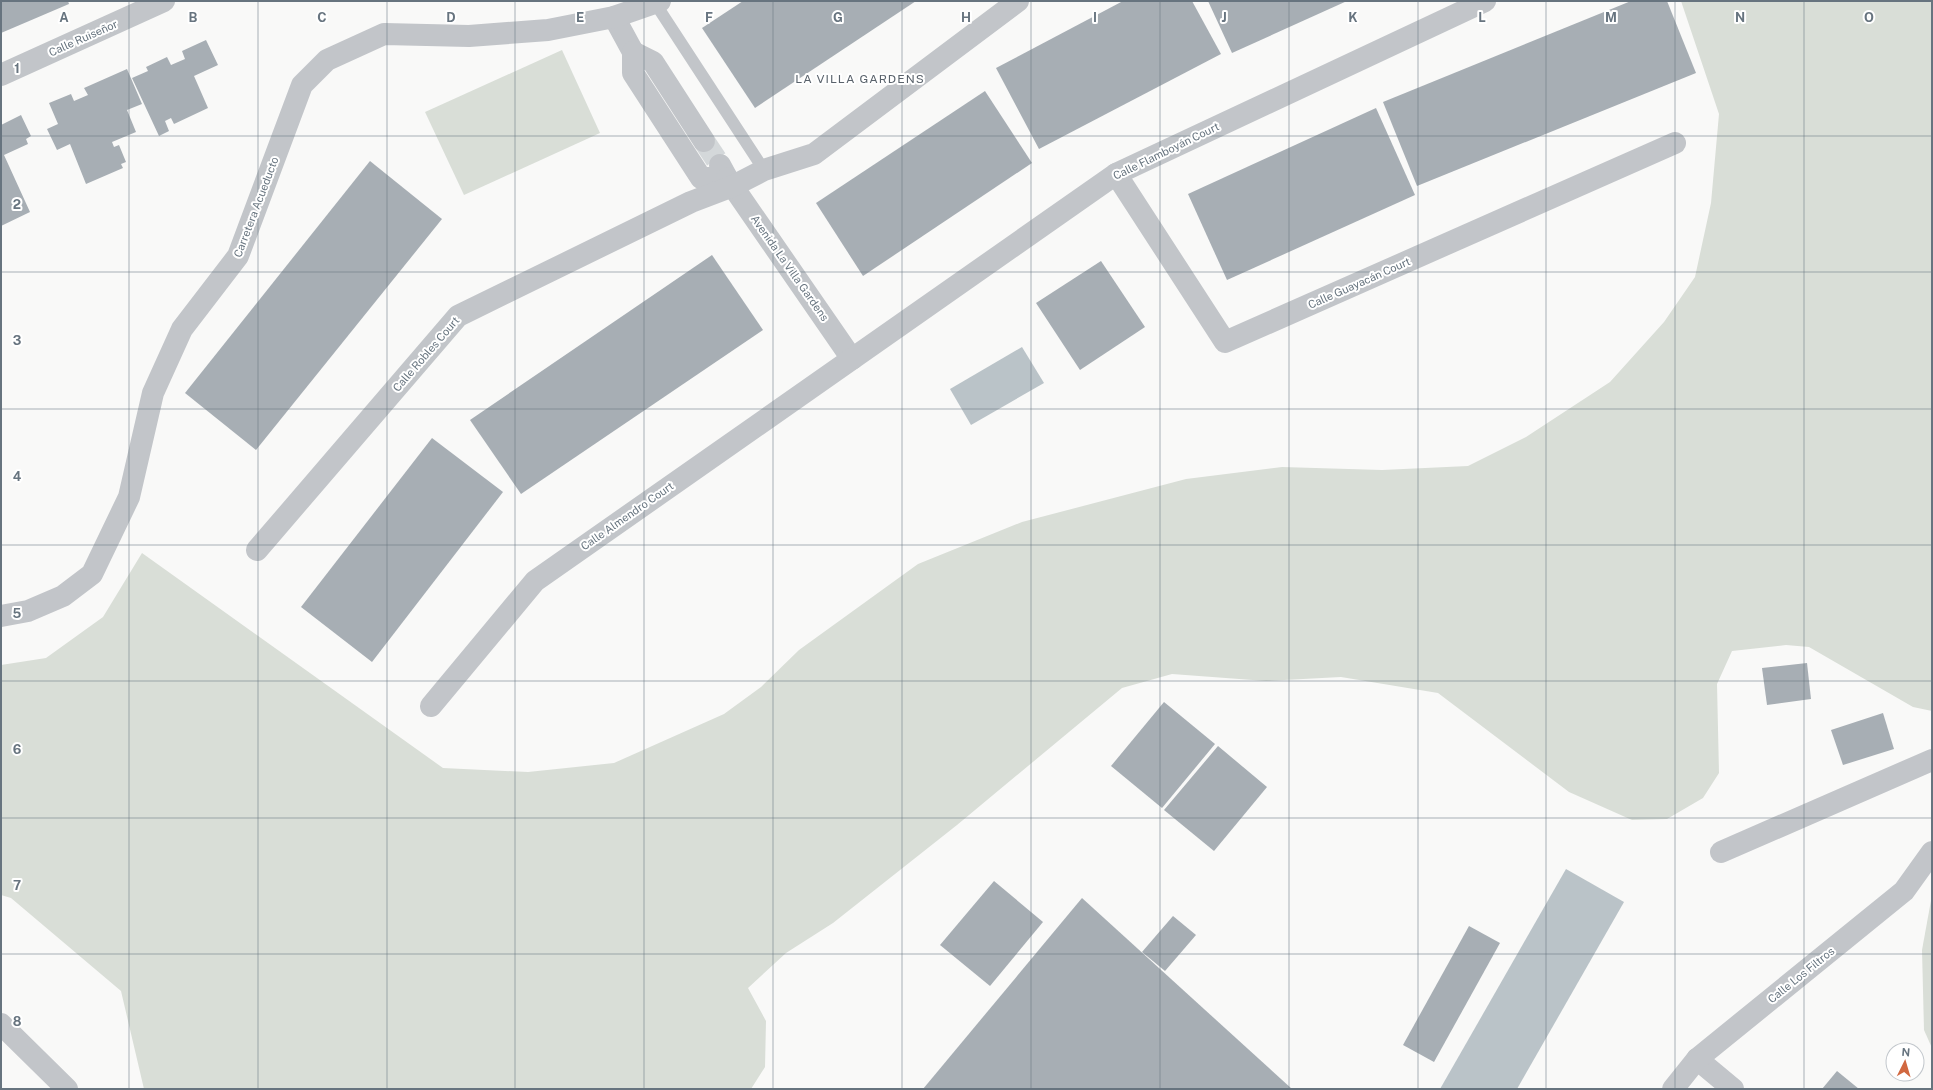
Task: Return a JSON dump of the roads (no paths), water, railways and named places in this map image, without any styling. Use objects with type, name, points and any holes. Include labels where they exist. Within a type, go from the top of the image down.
[{"type":"street","name":"Calle Ruiseñor","points":[[1,75],[164,1]]},
{"type":"street","name":"Calle Robles Court","points":[[257,550],[458,316],[691,202],[727,176],[764,170],[814,154],[1018,1]]},
{"type":"street","name":"Calle Flamboyán Court","points":[[852,359],[1116,174],[1486,1]]},
{"type":"street","name":"Carretera Acueducto","points":[[1,616],[28,611],[63,596],[92,574],[129,497],[153,393],[182,328],[238,256],[302,85],[327,60],[384,34],[469,36],[548,30],[614,17],[658,2]]},
{"type":"street","points":[[614,17],[632,52],[633,73],[701,178],[727,176]]},
{"type":"street","points":[[632,52],[653,62],[704,141]]},
{"type":"street","name":"Calle Guayacán Court","points":[[1116,174],[1225,342],[1676,143]]},
{"type":"street","name":"Avenida La Villa Gardens","points":[[727,176],[852,359]]},
{"type":"street","name":"Calle Almendro Court","points":[[431,706],[535,581],[852,359]]},
{"type":"street","points":[[1720,852],[1932,760]]},
{"type":"street","name":"Calle Los Filtros","points":[[1673,1089],[1697,1059],[1904,891],[1932,852]]},
{"type":"street","points":[[1,1024],[67,1089]]},
{"type":"street","points":[[1697,1059],[1733,1089]]},
{"type":"lane","points":[[658,2],[764,170]]},
{"type":"tunnel","points":[[704,141],[720,165]]},
{"type":"district","name":"LA VILLA GARDENS","points":[[860,79]]}]
